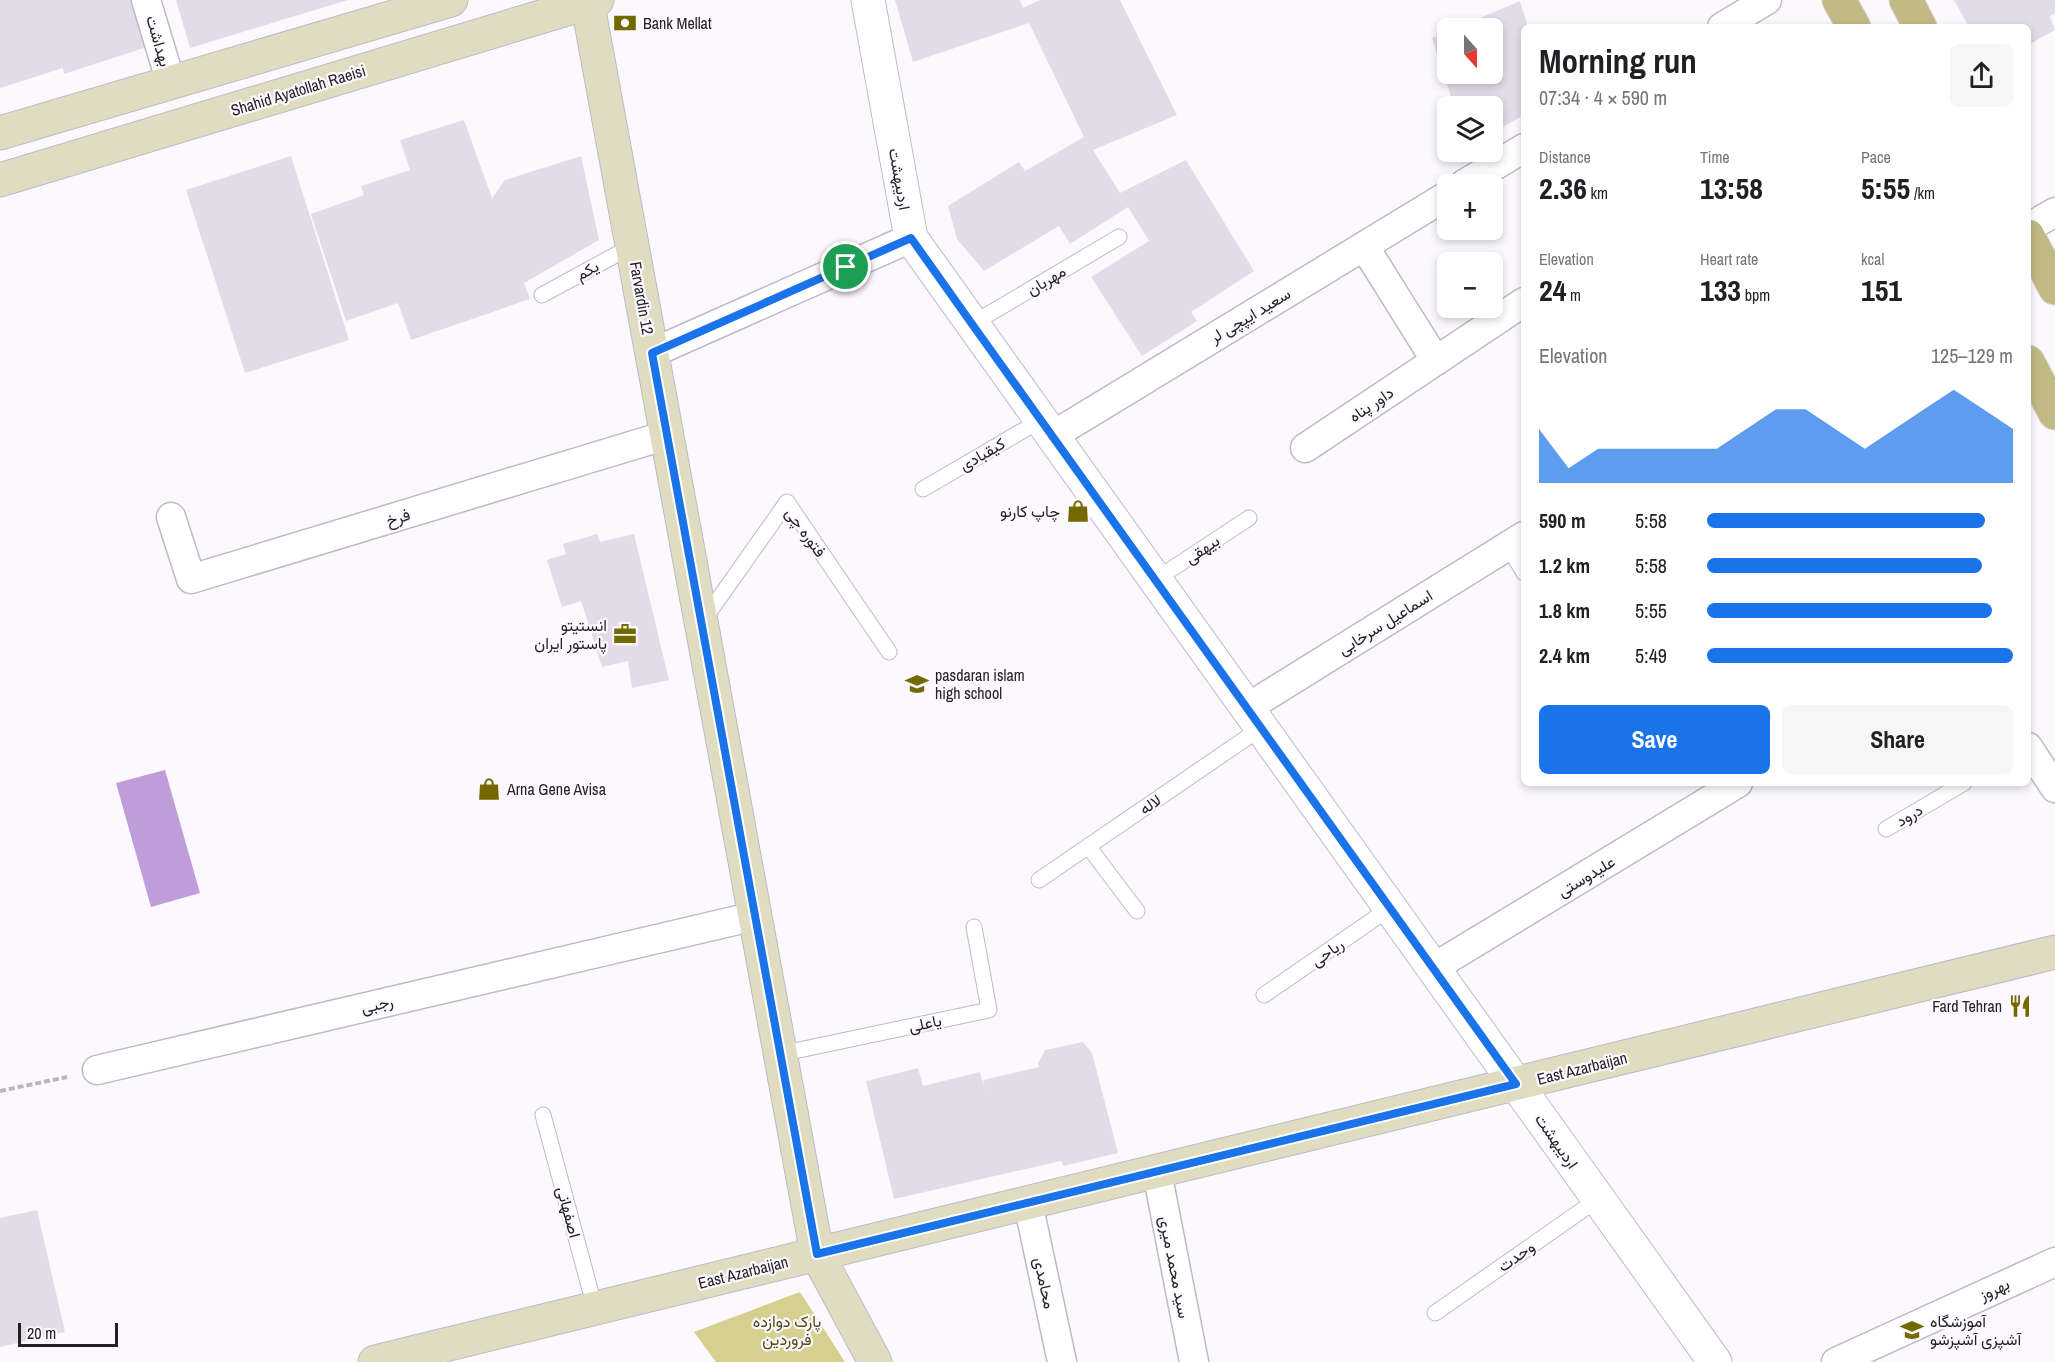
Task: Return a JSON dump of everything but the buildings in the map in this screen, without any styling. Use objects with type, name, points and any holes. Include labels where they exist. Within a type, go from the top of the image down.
[{"type":"main road","points":[[0,133],[451,0]]},
{"type":"main road","points":[[1839,0],[1852,24]]},
{"type":"main road","points":[[1905,0],[1918,24]]},
{"type":"main road","name":"Shahid Ayatollah Raeisi","points":[[0,180],[591,1]]},
{"type":"main road","name":"Farvardin 12","points":[[591,1],[632,246],[817,1254],[875,1362]]},
{"type":"main road","points":[[2031,242],[2055,288]]},
{"type":"main road","points":[[2031,368],[2055,413]]},
{"type":"main road","name":"East Azarbaijan","points":[[375,1362],[2055,952]]},
{"type":"street","name":"بهداشت","points":[[147,0],[171,82]]},
{"type":"street","name":"اردیبهشت","points":[[868,0],[911,238],[1714,1362]]},
{"type":"street","points":[[1727,24],[1767,0]]},
{"type":"street","points":[[1481,174],[1521,150]]},
{"type":"street","name":"سعید ایپچی لر","points":[[1047,428],[1437,202]]},
{"type":"street","points":[[2031,226],[2055,212]]},
{"type":"street","points":[[652,353],[911,238]]},
{"type":"street","points":[[1364,246],[1436,361]]},
{"type":"street","name":"داور پناه","points":[[1305,448],[1521,304]]},
{"type":"street","name":"فرخ","points":[[171,517],[191,579],[667,435]]},
{"type":"street","name":"اسماعیل سرخابی","points":[[1254,718],[1516,541]]},
{"type":"street","points":[[2031,752],[2055,788]]},
{"type":"street","name":"علیدوستی","points":[[1434,969],[1733,786]]},
{"type":"street","name":"رجبی","points":[[97,1070],[755,916]]},
{"type":"street","name":"سید محمد میری","points":[[1157,1172],[1194,1362]]},
{"type":"street","name":"محامدی","points":[[1028,1203],[1062,1362]]},
{"type":"street","name":"بهروز","points":[[1836,1362],[2055,1262]]},
{"type":"lane","name":"مهربان","points":[[972,324],[1119,237]]},
{"type":"lane","name":"یکم","points":[[542,295],[632,246]]},
{"type":"lane","name":"کیقبادی","points":[[923,489],[1047,428]]},
{"type":"lane","name":"فتوره چی","points":[[701,624],[787,502],[889,652]]},
{"type":"lane","name":"بیهقی","points":[[1155,580],[1249,518]]},
{"type":"lane","points":[[1516,541],[1521,561]]},
{"type":"lane","name":"لاله","points":[[1039,880],[1088,846],[1254,718]]},
{"type":"lane","name":"درود","points":[[1886,829],[1959,786]]},
{"type":"lane","points":[[1088,846],[1137,911]]},
{"type":"lane","name":"ریاحی","points":[[1264,995],[1390,908]]},
{"type":"lane","name":"یاعلی","points":[[780,1054],[988,1010],[974,927]]},
{"type":"lane","name":"اصفهانی","points":[[543,1115],[595,1308]]},
{"type":"lane","name":"وحدت","points":[[1435,1313],[1598,1199]]},
{"type":"path","points":[[0,1091],[97,1070]]},
{"type":"green space","name":"پارک دوازده فروردین","points":[[800,1292],[845,1362],[716,1362],[694,1332]]},
{"type":"shaded area","points":[[165,770],[200,893],[151,907],[116,783]]},
{"type":"place","name":"Bank Mellat","points":[[625,23]]},
{"type":"place","name":"چاپ کارنو","points":[[1078,511]]},
{"type":"place","name":"انستیتو پاستور ایران","points":[[625,634]]},
{"type":"place","name":"pasdaran islam high school","points":[[917,684]]},
{"type":"place","name":"Arna Gene Avisa","points":[[489,789]]},
{"type":"place","name":"Fard Tehran","points":[[2020,1006]]},
{"type":"place","name":"آموزشگاه آشپزی آشپزشو","points":[[1912,1330]]},
{"type":"route","points":[[911,238],[1516,1084],[817,1254],[652,353],[846,267],[911,238]]}]
